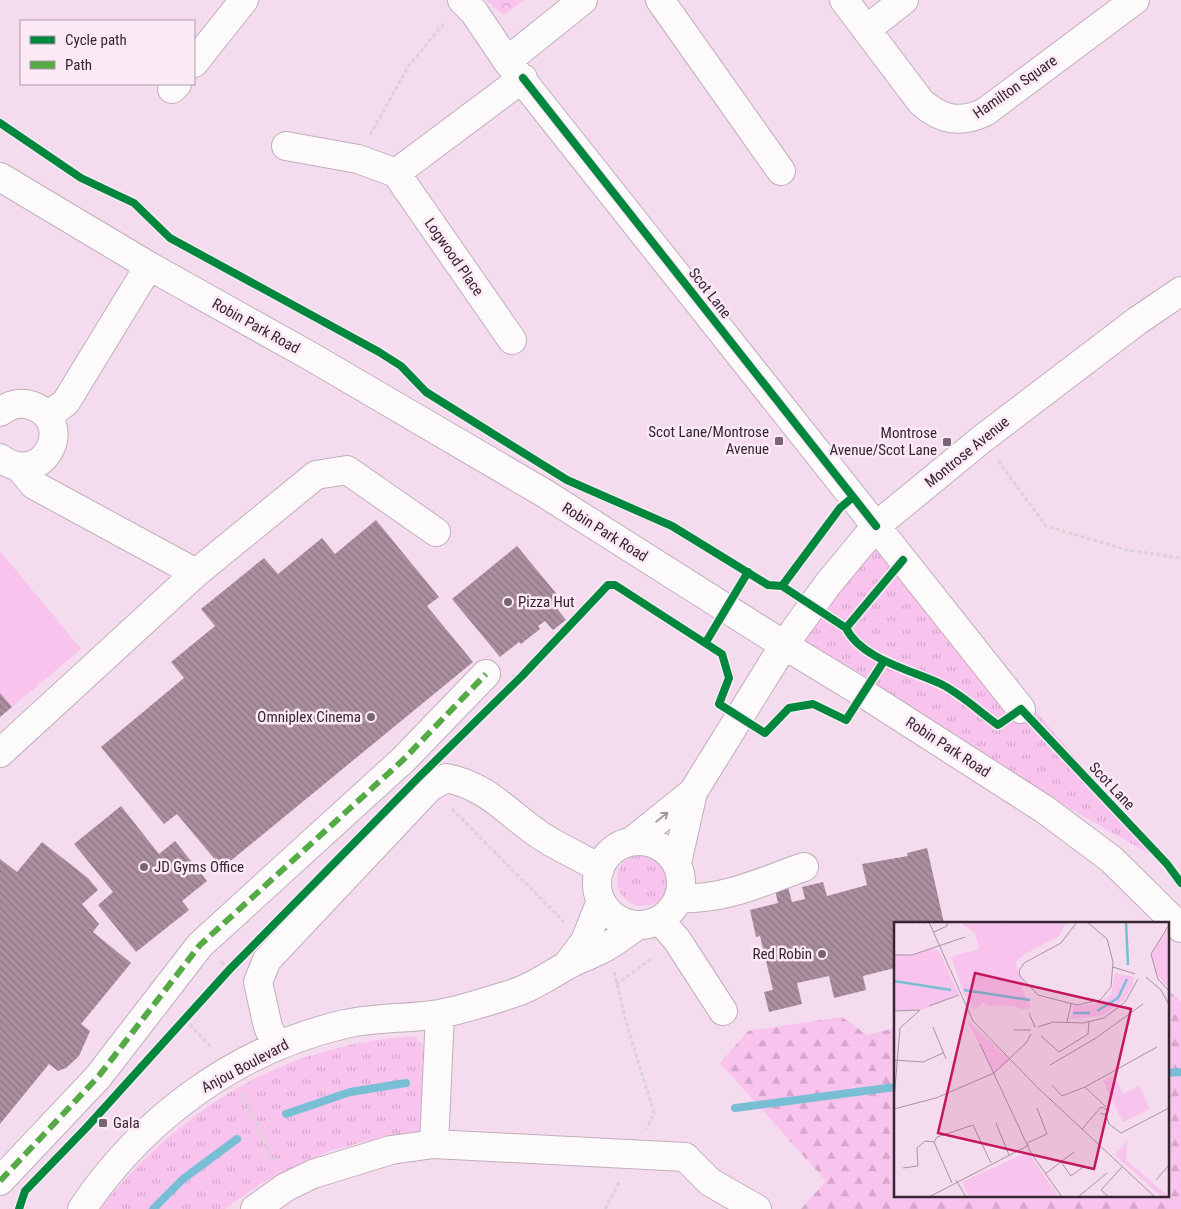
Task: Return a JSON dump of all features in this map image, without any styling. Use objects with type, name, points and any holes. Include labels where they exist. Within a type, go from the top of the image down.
[{"type":"street","points":[[195,61],[244,0]]},
{"type":"street","name":"Scot Lane","points":[[462,0],[474,12],[515,69],[1021,709]]},
{"type":"street","points":[[286,146],[358,159],[396,173],[515,69],[584,0]]},
{"type":"street","points":[[660,0],[781,171]]},
{"type":"street","name":"Hamilton Square","points":[[844,0],[921,102],[932,112],[944,118],[959,120],[972,118],[984,112],[1135,0]]},
{"type":"street","points":[[867,29],[904,0]]},
{"type":"street","name":"Logwood Place","points":[[396,173],[512,340]]},
{"type":"street","name":"Robin Park Road","points":[[0,177],[149,266],[310,356],[544,493],[863,693],[1044,809],[1110,859],[1181,928]]},
{"type":"street","points":[[48,416],[66,402],[149,266]]},
{"type":"street","name":"Montrose Avenue","points":[[784,645],[828,584],[876,526],[982,439],[1137,321],[1181,291]]},
{"type":"street","points":[[0,411],[20,403],[30,404],[48,416],[52,425],[54,436],[47,455],[29,466],[10,462]]},
{"type":"street","points":[[10,462],[34,485],[196,573]]},
{"type":"street","points":[[0,753],[196,573],[316,475],[347,470],[436,532]]},
{"type":"street","points":[[631,842],[692,792],[784,645]]},
{"type":"street","points":[[0,1180],[98,1076],[200,945],[403,760],[486,674]]},
{"type":"street","points":[[277,1046],[268,1027],[258,982],[267,960],[430,787],[446,778],[467,782],[485,792],[546,839],[600,869]]},
{"type":"street","points":[[692,792],[677,863],[682,886],[679,898],[702,899],[728,895],[804,867]]},
{"type":"street","points":[[594,945],[601,901],[597,879],[607,857],[618,847],[631,842],[642,841],[662,848],[677,863]]},
{"type":"street","name":"Anjou Boulevard","points":[[82,1209],[102,1179],[179,1102],[229,1071],[277,1046],[345,1024],[440,1014],[532,987],[566,966],[594,945],[649,923],[674,907],[679,898]]},
{"type":"street","points":[[601,901],[616,918],[649,923],[677,940],[723,1011]]},
{"type":"street","points":[[434,1144],[440,1014]]},
{"type":"street","points":[[255,1209],[286,1187],[343,1164],[391,1150],[434,1144],[686,1157],[710,1182],[757,1209]]},
{"type":"path","points":[[358,159],[408,66],[462,0]]},
{"type":"path","points":[[982,439],[1046,526],[1127,550],[1181,558]]},
{"type":"path","points":[[515,683],[528,669]]},
{"type":"path","points":[[430,787],[520,880],[594,945],[613,956],[616,984],[654,1113],[635,1154],[605,1209]]},
{"type":"path","points":[[616,984],[677,940]]},
{"type":"path","points":[[224,976],[237,962]]},
{"type":"path","points":[[179,1026],[192,1012]]},
{"type":"path","points":[[185,1020],[208,1041],[229,1071],[247,1102],[286,1187]]},
{"type":"green space","points":[[486,0],[525,0],[503,15]]},
{"type":"green space","points":[[876,526],[1167,864],[784,645]]},
{"type":"green space","points":[[0,551],[81,649],[12,707],[0,693]]},
{"type":"green space","points":[[643,854],[653,856],[661,862],[667,870],[669,880],[667,890],[661,898],[653,904],[643,906],[633,904],[625,898],[619,890],[617,880],[619,870],[625,862],[633,856]]},
{"type":"green space","points":[[1168,990],[1181,1002],[1181,1209],[801,1209],[826,1181],[720,1063],[748,1031],[842,1017],[867,1035],[894,1028],[894,1196],[1168,1196]]},
{"type":"green space","points":[[414,1036],[423,1045],[421,1133],[391,1135],[329,1151],[260,1184],[225,1209],[100,1209],[131,1173],[165,1141],[200,1112],[238,1088],[278,1068],[321,1053],[366,1042]]},
{"type":"building","points":[[376,520],[439,597],[427,606],[473,662],[222,868],[177,814],[164,824],[101,747],[184,678],[171,662],[215,626],[201,609],[264,558],[278,574],[322,538],[335,554]]},
{"type":"building","name":"Pizza Hut","points":[[517,546],[565,604],[558,610],[566,620],[553,630],[545,621],[538,626],[540,629],[500,657],[452,599]]},
{"type":"building","points":[[0,693],[12,707],[0,717]]},
{"type":"building","name":"JD Gyms Office","points":[[121,806],[159,854],[175,841],[207,881],[182,901],[189,910],[136,952],[98,905],[113,892],[74,844]]},
{"type":"building","points":[[42,842],[88,878],[98,890],[82,904],[99,924],[93,932],[131,963],[81,1024],[90,1031],[79,1056],[66,1068],[58,1071],[49,1064],[0,1124],[0,859],[17,872]]},
{"type":"building","name":"Red Robin","points":[[927,848],[944,922],[894,922],[894,968],[863,976],[866,990],[834,998],[829,976],[797,983],[802,1004],[769,1012],[764,992],[773,990],[760,936],[756,937],[750,910],[778,903],[775,890],[788,887],[792,902],[805,899],[802,887],[823,882],[827,896],[867,885],[862,864],[908,856],[907,853]]},
{"type":"waterway","points":[[1168,1073],[1181,1072]]},
{"type":"waterway","points":[[286,1114],[350,1092],[406,1083]]},
{"type":"waterway","points":[[735,1108],[894,1087]]},
{"type":"waterway","points":[[153,1209],[183,1179],[237,1139]]},
{"type":"marked path","points":[[0,1181],[98,1077],[200,945],[403,760],[486,674]]},
{"type":"cycle path","points":[[523,78],[876,526]]},
{"type":"cycle path","points":[[0,123],[81,178],[134,203],[170,238],[379,352],[401,366],[426,392],[567,480],[672,526],[768,585],[782,586],[840,508],[853,497]]},
{"type":"cycle path","points":[[846,628],[903,560]]},
{"type":"cycle path","points":[[706,642],[748,572]]},
{"type":"cycle path","points":[[19,1209],[25,1191],[87,1127],[230,969],[418,778],[522,676],[608,585],[615,585],[722,654],[729,678],[719,704],[765,733],[789,708],[813,704],[846,720],[884,661]]},
{"type":"cycle path","points":[[782,586],[846,628],[853,639],[875,656],[941,684],[998,725],[1021,709],[1167,864],[1181,883]]},
{"type":"place","name":"Scot Lane/Montrose Avenue","points":[[779,441]]},
{"type":"place","name":"Montrose Avenue/Scot Lane","points":[[947,442]]},
{"type":"place","name":"Pizza Hut","points":[[508,602]]},
{"type":"place","name":"Omniplex Cinema","points":[[371,717]]},
{"type":"place","name":"JD Gyms Office","points":[[144,867]]},
{"type":"place","name":"Red Robin","points":[[822,954]]},
{"type":"place","name":"Gala","points":[[103,1123]]}]
